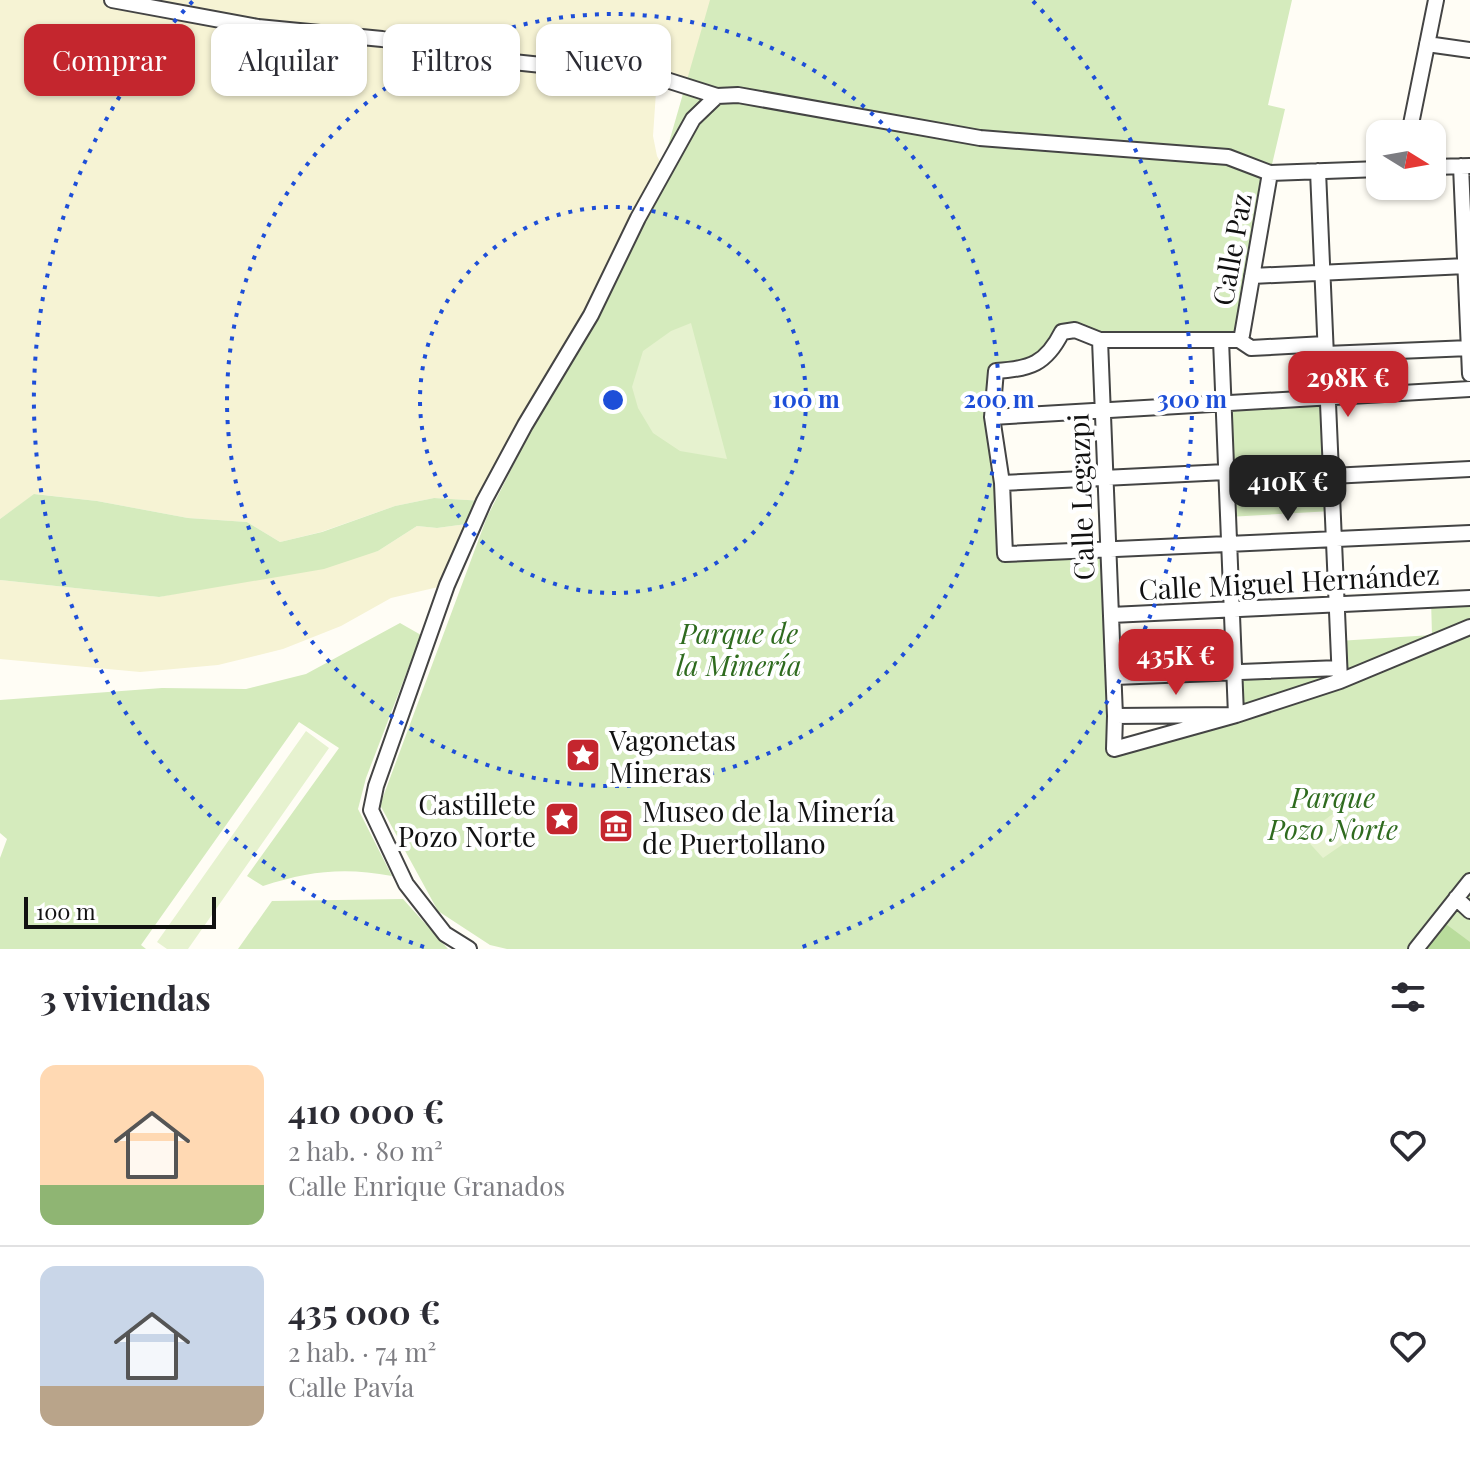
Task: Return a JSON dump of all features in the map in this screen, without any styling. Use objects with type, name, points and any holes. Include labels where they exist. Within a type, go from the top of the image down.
[{"type":"street","points":[[112,0],[258,27],[382,39],[513,62],[657,77],[717,96],[738,95],[980,138],[1228,157],[1270,173],[1366,169]]},
{"type":"street","points":[[1412,120],[1436,0]]},
{"type":"street","points":[[1427,44],[1470,50]]},
{"type":"street","points":[[469,949],[445,934],[406,884],[371,810],[376,786],[447,585],[484,501],[591,315],[638,218],[693,119],[717,96]]},
{"type":"street","points":[[1446,167],[1466,166],[1470,374]]},
{"type":"street","points":[[1318,171],[1340,675]]},
{"type":"street","name":"Calle Paz","points":[[1240,337],[1270,173]]},
{"type":"street","points":[[1252,276],[1466,266]]},
{"type":"street","points":[[1470,348],[1251,348],[1240,337],[1221,340],[1100,340],[1075,330],[1062,332],[1047,355],[1034,365],[996,371],[992,417],[1002,483],[1005,554],[1470,533]]},
{"type":"street","name":"Calle Legazpi","points":[[1100,340],[1114,677],[1114,749],[1236,715]]},
{"type":"street","name":"Calle Paz","points":[[1221,340],[1236,715]]},
{"type":"street","points":[[992,417],[1470,389]]},
{"type":"street","points":[[1331,476],[1470,469]]},
{"type":"street","points":[[1002,483],[1226,472]]},
{"type":"street","name":"Calle Miguel Hernández","points":[[1111,615],[1470,598]]},
{"type":"street","points":[[1115,716],[1236,715],[1470,627]]},
{"type":"street","points":[[1114,677],[1235,673],[1340,675]]},
{"type":"street","points":[[1416,949],[1470,881]]},
{"type":"street","points":[[1456,898],[1470,911]]},
{"type":"shaded area","points":[[0,0],[715,0],[690,89],[671,82],[671,24],[536,24],[536,96],[656,96],[653,136],[657,156],[665,170],[484,501],[434,498],[395,506],[321,532],[280,542],[247,522],[188,518],[97,501],[35,494],[0,519]]},
{"type":"shaded area","points":[[474,523],[447,585],[391,598],[341,626],[283,649],[218,665],[140,672],[0,659],[0,580],[159,597],[378,551],[417,526],[437,528]]},
{"type":"green space","name":"Parque de la Minería","points":[[710,0],[1292,0],[1268,105],[1285,109],[1270,173],[1242,335],[1100,340],[1072,324],[1047,355],[997,371],[1005,553],[1109,551],[1114,748],[1236,716],[1235,673],[1339,668],[1338,641],[1432,635],[1431,600],[1470,598],[1470,949],[507,949],[490,945],[438,911],[380,805],[487,517],[657,184]]},
{"type":"green space","points":[[691,323],[727,459],[680,451],[653,433],[638,408],[632,387],[643,351],[671,331]]},
{"type":"green space","points":[[1328,398],[1332,511],[1228,517],[1223,404]]},
{"type":"green space","points":[[34,494],[97,501],[188,518],[247,522],[280,542],[322,532],[395,506],[434,498],[484,501],[474,523],[437,528],[417,526],[378,551],[324,569],[159,597],[0,580],[0,519]]},
{"type":"green space","points":[[400,623],[421,635],[366,778],[358,809],[392,876],[327,872],[263,886],[247,876],[339,748],[299,722],[141,945],[146,949],[0,949],[0,858],[7,839],[0,833],[0,700],[162,688],[246,689],[306,674]]},
{"type":"green space","points":[[306,731],[329,748],[188,949],[167,949],[157,942]]},
{"type":"green space","points":[[1334,813],[1352,838],[1323,858],[1303,836]]},
{"type":"green space","points":[[403,899],[448,949],[238,949],[272,901]]},
{"type":"green space","points":[[1439,919],[1470,942],[1470,949],[1416,949]]},
{"type":"place","name":"Vagonetas Mineras","points":[[583,755]]},
{"type":"place","name":"Castillete Pozo Norte","points":[[562,819]]},
{"type":"place","name":"Museo de la Minería de Puertollano","points":[[616,826]]},
{"type":"park label","name":"Parque Pozo Norte","points":[[1333,812]]}]
